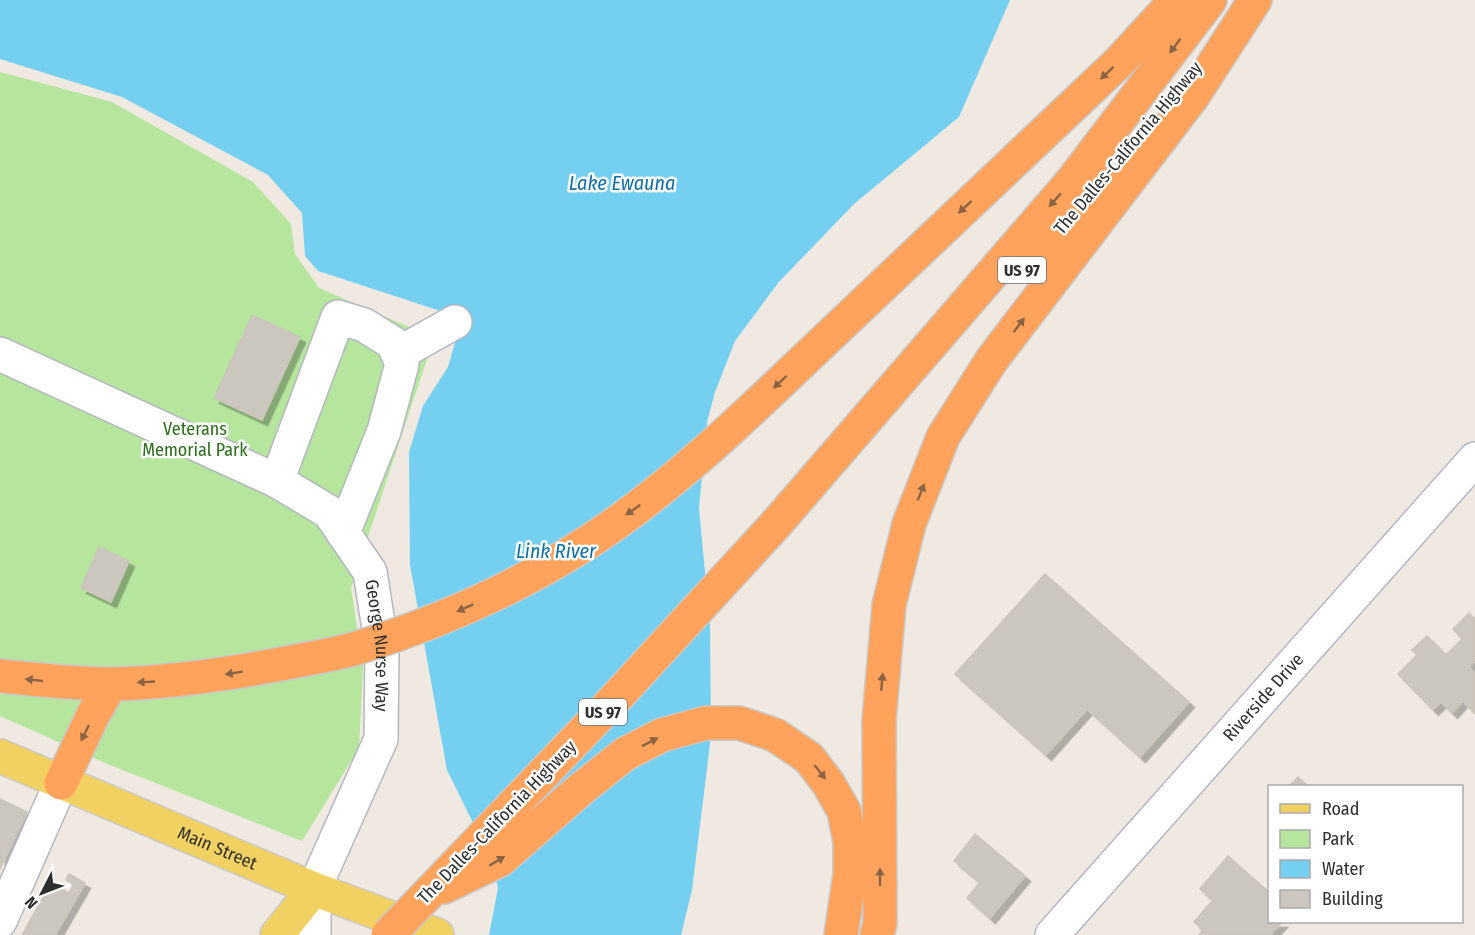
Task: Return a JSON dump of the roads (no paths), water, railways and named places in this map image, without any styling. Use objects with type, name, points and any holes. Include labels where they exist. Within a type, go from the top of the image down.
[{"type":"highway","points":[[0,676],[55,682],[111,684],[232,674],[355,648],[463,609],[526,578],[588,542],[656,493],[716,442],[1120,61],[1176,0]]},
{"type":"highway","name":"The Dalles-California Highway","points":[[388,935],[615,699],[776,524],[1073,180],[1210,0]]},
{"type":"highway","points":[[877,935],[880,923],[879,720],[889,605],[909,524],[943,437],[992,361],[1193,96],[1253,0]]},
{"type":"highway","name":"The Dalles-California Highway","points":[[776,524],[896,406],[1096,191],[1253,0]]},
{"type":"highway","points":[[62,783],[93,715],[111,684]]},
{"type":"highway","points":[[426,896],[500,860],[625,754],[663,735],[706,723],[739,723],[775,735],[809,758],[828,783],[844,811],[850,842],[850,874],[841,935]]},
{"type":"main road","name":"Main Street","points":[[0,756],[314,888],[436,935]]},
{"type":"main road","points":[[277,935],[314,888]]},
{"type":"street","points":[[277,481],[338,317],[364,325],[393,343],[402,364],[384,431],[343,533]]},
{"type":"street","points":[[398,354],[454,322]]},
{"type":"street","name":"George Nurse Way","points":[[0,354],[277,481],[329,512],[370,572],[382,648],[381,739],[314,888]]},
{"type":"street","name":"Riverside Drive","points":[[1052,935],[1475,459]]},
{"type":"street","points":[[0,921],[62,783]]},
{"type":"street","points":[[314,888],[314,935]]},
{"type":"water","name":"Lake Ewauna","points":[[0,0],[1010,0],[959,117],[854,204],[778,283],[735,341],[715,392],[707,422],[699,508],[710,626],[711,736],[692,890],[681,935],[489,935],[498,888],[491,859],[447,770],[410,565],[409,452],[423,406],[448,367],[462,318],[318,271],[305,256],[302,213],[268,175],[122,97],[0,59]]},
{"type":"park label","name":"Veterans Memorial Park","points":[[195,439]]},
{"type":"water label","name":"Link River","points":[[556,551]]}]
